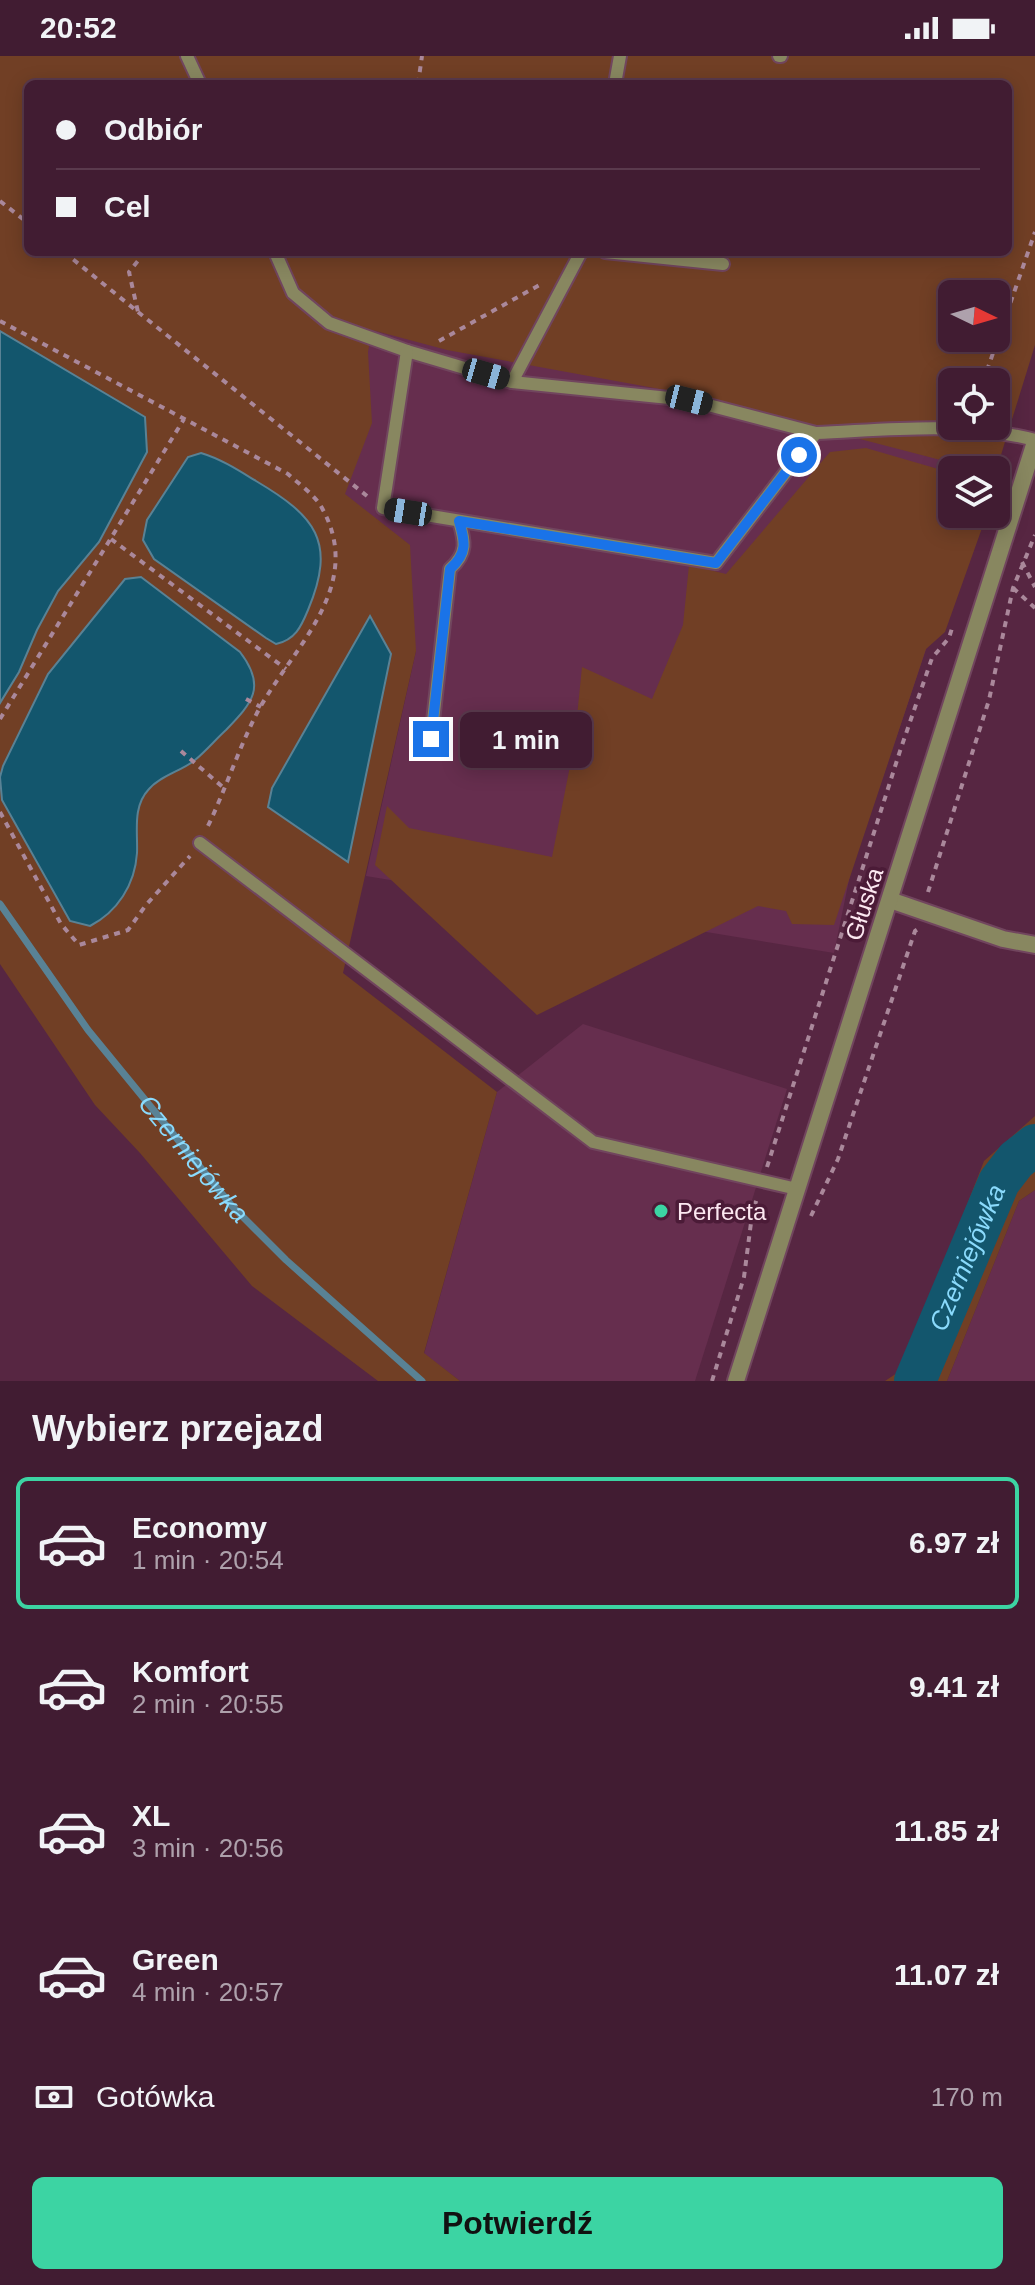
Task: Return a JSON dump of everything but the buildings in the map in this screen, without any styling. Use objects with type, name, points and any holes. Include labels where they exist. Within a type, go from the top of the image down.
[{"type":"street","name":"Głuska","points":[[738,1375],[1035,441]]},
{"type":"street","points":[[890,900],[1003,939],[1035,945]]},
{"type":"lane","points":[[187,56],[198,80]]},
{"type":"lane","points":[[616,80],[620,56]]},
{"type":"lane","points":[[277,256],[293,293],[329,323],[407,351],[512,382],[689,400],[816,433],[967,428],[1008,433],[1035,441]]},
{"type":"lane","points":[[512,382],[579,256]]},
{"type":"lane","points":[[644,256],[723,264]]},
{"type":"lane","points":[[407,351],[383,508],[716,563],[816,433]]},
{"type":"lane","points":[[431,739],[450,569],[463,555],[466,546],[459,521]]},
{"type":"lane","points":[[200,843],[593,1142],[797,1189]]},
{"type":"path","points":[[419,80],[422,56]]},
{"type":"path","points":[[0,201],[24,220]]},
{"type":"path","points":[[988,368],[1035,232]]},
{"type":"path","points":[[69,256],[383,508]]},
{"type":"path","points":[[138,312],[129,272],[142,256]]},
{"type":"path","points":[[437,343],[544,282],[549,272]]},
{"type":"path","points":[[0,321],[288,474],[321,505],[336,540],[334,581],[321,615],[253,720],[226,789],[200,843],[128,930],[79,945],[61,924],[0,812]]},
{"type":"path","points":[[0,719],[184,419]]},
{"type":"path","points":[[805,1229],[838,1159],[915,931],[920,928],[931,898],[927,893],[989,700],[1013,588],[1035,535]]},
{"type":"path","points":[[111,538],[286,669]]},
{"type":"path","points":[[1022,562],[1035,587]]},
{"type":"path","points":[[1013,588],[1035,608]]},
{"type":"path","points":[[712,1381],[744,1277],[752,1215],[895,763],[932,658],[949,638],[958,612]]},
{"type":"path","points":[[248,700],[261,707]]},
{"type":"path","points":[[181,751],[226,789]]},
{"type":"shaded area","points":[[0,56],[1035,56],[1010,321],[1010,280],[938,280],[938,352],[1007,352],[1006,368],[938,368],[938,440],[999,440],[997,456],[938,456],[938,528],[949,528],[926,649],[850,875],[834,953],[366,876],[416,651],[0,288]]},
{"type":"shaded area","points":[[0,56],[1035,56],[1035,345],[1010,426],[1010,368],[938,368],[938,440],[1006,440],[1001,456],[938,456],[938,459],[687,394],[447,350],[372,330],[368,352],[372,423],[345,494],[410,545],[416,651],[343,973],[497,1092],[424,1353],[460,1381],[378,1381],[252,1286],[140,1153],[95,1105],[0,964]]},
{"type":"shaded area","points":[[866,448],[938,469],[938,528],[982,528],[945,632],[926,649],[834,925],[792,924],[786,911],[758,906],[537,1015],[375,865],[387,806],[409,828],[552,857],[574,746],[582,667],[652,699],[683,625],[689,565],[726,574],[830,452]]},
{"type":"shaded area","points":[[583,1024],[787,1089],[695,1381],[460,1381],[424,1354],[497,1092]]},
{"type":"shaded area","points":[[1035,1116],[1035,1190],[1019,1201],[947,1381],[885,1381],[903,1369],[984,1161]]},
{"type":"shaded area","points":[[1035,1190],[1035,1381],[947,1381],[1019,1201]]},
{"type":"water","points":[[0,331],[145,417],[147,452],[99,542],[58,591],[19,672],[0,703]]},
{"type":"water","points":[[201,453],[229,465],[276,494],[306,519],[315,533],[320,548],[317,586],[300,627],[283,642],[276,644],[266,638],[154,559],[143,540],[147,520],[188,457]]},
{"type":"water","points":[[141,577],[240,652],[253,675],[253,694],[243,711],[195,760],[159,780],[144,796],[137,820],[133,876],[116,905],[90,926],[70,921],[2,800],[0,777],[48,674],[125,579]]},
{"type":"water","points":[[370,616],[391,654],[348,862],[268,807],[272,788]]},
{"type":"waterway","name":"Czerniejówka","points":[[0,904],[88,1030],[232,1206],[286,1260],[422,1381]]},
{"type":"waterway","name":"Czerniejówka","points":[[915,1381],[999,1182],[1016,1160],[1035,1145]]},
{"type":"place","name":"Perfecta","points":[[661,1211]]},
{"type":"route","points":[[431,739],[450,569],[463,555],[466,546],[459,521],[716,563],[799,455]]}]
